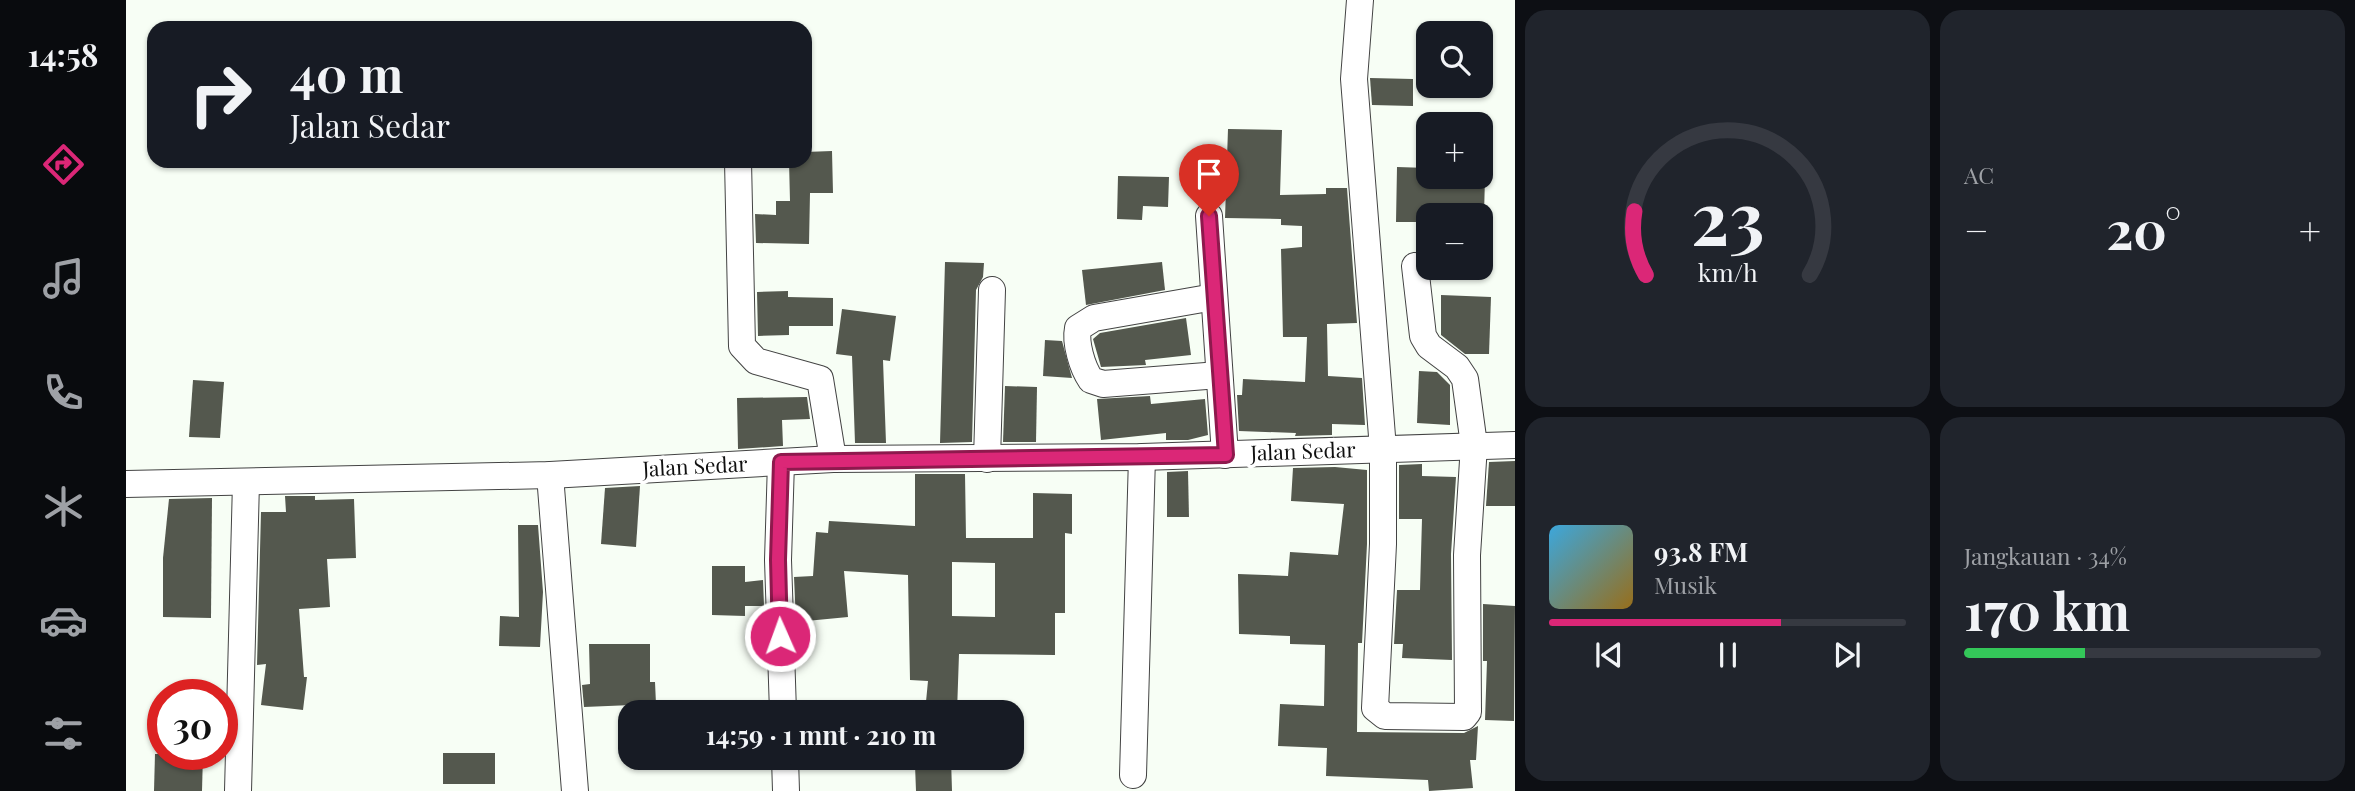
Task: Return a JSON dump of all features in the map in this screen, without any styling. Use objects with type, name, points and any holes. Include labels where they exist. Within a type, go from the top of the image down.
[{"type":"street","points":[[1360,0],[1354,79],[1383,449],[1383,544],[1376,708],[1385,716],[1464,717],[1468,712],[1466,555],[1474,445],[1465,379],[1457,367],[1429,346],[1423,336],[1415,266]]},
{"type":"street","points":[[738,168],[742,346],[756,361],[820,380],[833,459]]},
{"type":"street","points":[[1209,216],[1226,455]]},
{"type":"street","points":[[987,459],[992,290]]},
{"type":"street","points":[[1214,297],[1094,318],[1077,328],[1076,337],[1090,380],[1103,384],[1219,374]]},
{"type":"street","name":"Jalan Sedar","points":[[126,484],[550,475],[833,459],[1142,457],[1515,445]]},
{"type":"street","points":[[1133,775],[1142,457]]},
{"type":"street","points":[[781,462],[778,560],[783,700]]},
{"type":"street","points":[[550,475],[575,791]]},
{"type":"street","points":[[238,791],[246,482]]},
{"type":"street","points":[[785,770],[786,791]]},
{"type":"building","points":[[1370,78],[1413,79],[1413,106],[1372,105]]},
{"type":"building","points":[[1228,129],[1282,130],[1280,195],[1326,194],[1326,188],[1347,188],[1357,323],[1327,324],[1328,376],[1362,378],[1365,425],[1332,424],[1332,435],[1295,436],[1296,433],[1239,431],[1237,395],[1242,395],[1243,379],[1305,382],[1307,337],[1283,337],[1281,249],[1302,247],[1302,226],[1281,225],[1281,219],[1225,218]]},
{"type":"building","points":[[832,151],[833,193],[810,193],[809,244],[756,243],[755,214],[776,215],[776,201],[790,201],[789,168],[812,168],[812,152]]},
{"type":"building","points":[[1397,167],[1416,168],[1416,189],[1485,189],[1484,203],[1416,203],[1416,222],[1396,222]]},
{"type":"building","points":[[1118,176],[1169,177],[1168,207],[1143,206],[1142,220],[1117,219]]},
{"type":"building","points":[[945,262],[984,263],[983,277],[976,290],[972,442],[940,443]]},
{"type":"building","points":[[1162,262],[1165,290],[1086,305],[1082,270]]},
{"type":"building","points":[[788,291],[788,297],[833,298],[833,326],[789,326],[789,335],[758,336],[757,292]]},
{"type":"building","points":[[1441,295],[1491,297],[1489,354],[1465,354],[1441,335]]},
{"type":"building","points":[[842,309],[896,316],[890,361],[883,360],[886,443],[855,443],[852,356],[836,354]]},
{"type":"building","points":[[1186,318],[1191,355],[1145,360],[1146,365],[1101,367],[1093,339],[1100,333]]},
{"type":"building","points":[[1045,340],[1062,341],[1072,378],[1043,376]]},
{"type":"building","points":[[1419,371],[1437,372],[1450,385],[1450,425],[1417,423]]},
{"type":"building","points":[[193,380],[224,382],[220,438],[189,437]]},
{"type":"building","points":[[1005,386],[1037,387],[1036,442],[1003,442]]},
{"type":"building","points":[[1150,396],[1151,404],[1205,399],[1208,435],[1188,440],[1166,440],[1166,433],[1101,440],[1097,399]]},
{"type":"building","points":[[807,397],[810,419],[782,420],[783,446],[738,449],[737,398]]},
{"type":"building","points":[[1515,461],[1515,506],[1486,506],[1489,462]]},
{"type":"building","points":[[1422,464],[1422,476],[1456,477],[1451,554],[1452,660],[1402,658],[1403,644],[1394,644],[1397,590],[1420,590],[1422,519],[1399,519],[1399,465]]},
{"type":"building","points":[[1335,467],[1367,470],[1367,544],[1362,643],[1358,643],[1357,732],[1464,733],[1478,726],[1476,760],[1470,760],[1473,788],[1429,791],[1428,780],[1326,776],[1327,748],[1278,746],[1280,704],[1324,706],[1325,645],[1290,644],[1290,636],[1239,634],[1238,574],[1288,576],[1290,552],[1338,555],[1344,504],[1291,501],[1293,468]]},
{"type":"building","points":[[1188,471],[1189,517],[1167,517],[1167,472]]},
{"type":"building","points":[[915,474],[965,474],[966,538],[1033,538],[1033,493],[1072,494],[1072,534],[1065,533],[1065,613],[1055,613],[1055,655],[959,654],[957,700],[926,700],[928,681],[910,680],[908,575],[844,571],[848,617],[796,622],[794,577],[813,576],[816,532],[828,533],[829,521],[915,526]],"holes":[[[952,562],[995,563],[995,617],[952,616]]]},
{"type":"building","points":[[640,486],[636,547],[601,544],[605,488]]},
{"type":"building","points":[[285,496],[315,496],[315,500],[354,499],[356,558],[327,559],[330,607],[299,609],[304,677],[307,677],[303,710],[261,705],[266,664],[257,665],[261,512],[286,512]]},
{"type":"building","points":[[212,498],[211,618],[163,617],[163,558],[169,499]]},
{"type":"building","points":[[518,525],[538,525],[543,592],[540,647],[499,646],[500,616],[519,617]]},
{"type":"building","points":[[712,566],[745,566],[745,582],[763,580],[764,606],[745,606],[745,616],[712,615]]},
{"type":"building","points":[[1483,604],[1515,606],[1514,721],[1485,720],[1487,661],[1483,661]]},
{"type":"building","points":[[589,644],[650,644],[650,682],[655,682],[656,700],[618,700],[618,706],[584,707],[582,685],[590,684]]},
{"type":"building","points":[[443,753],[495,753],[495,784],[443,784]]},
{"type":"building","points":[[155,770],[203,770],[202,791],[154,791]]},
{"type":"building","points":[[915,770],[951,770],[952,791],[916,791]]},
{"type":"route","points":[[780,636],[778,560],[781,462],[833,459],[1226,455],[1209,216]]}]
